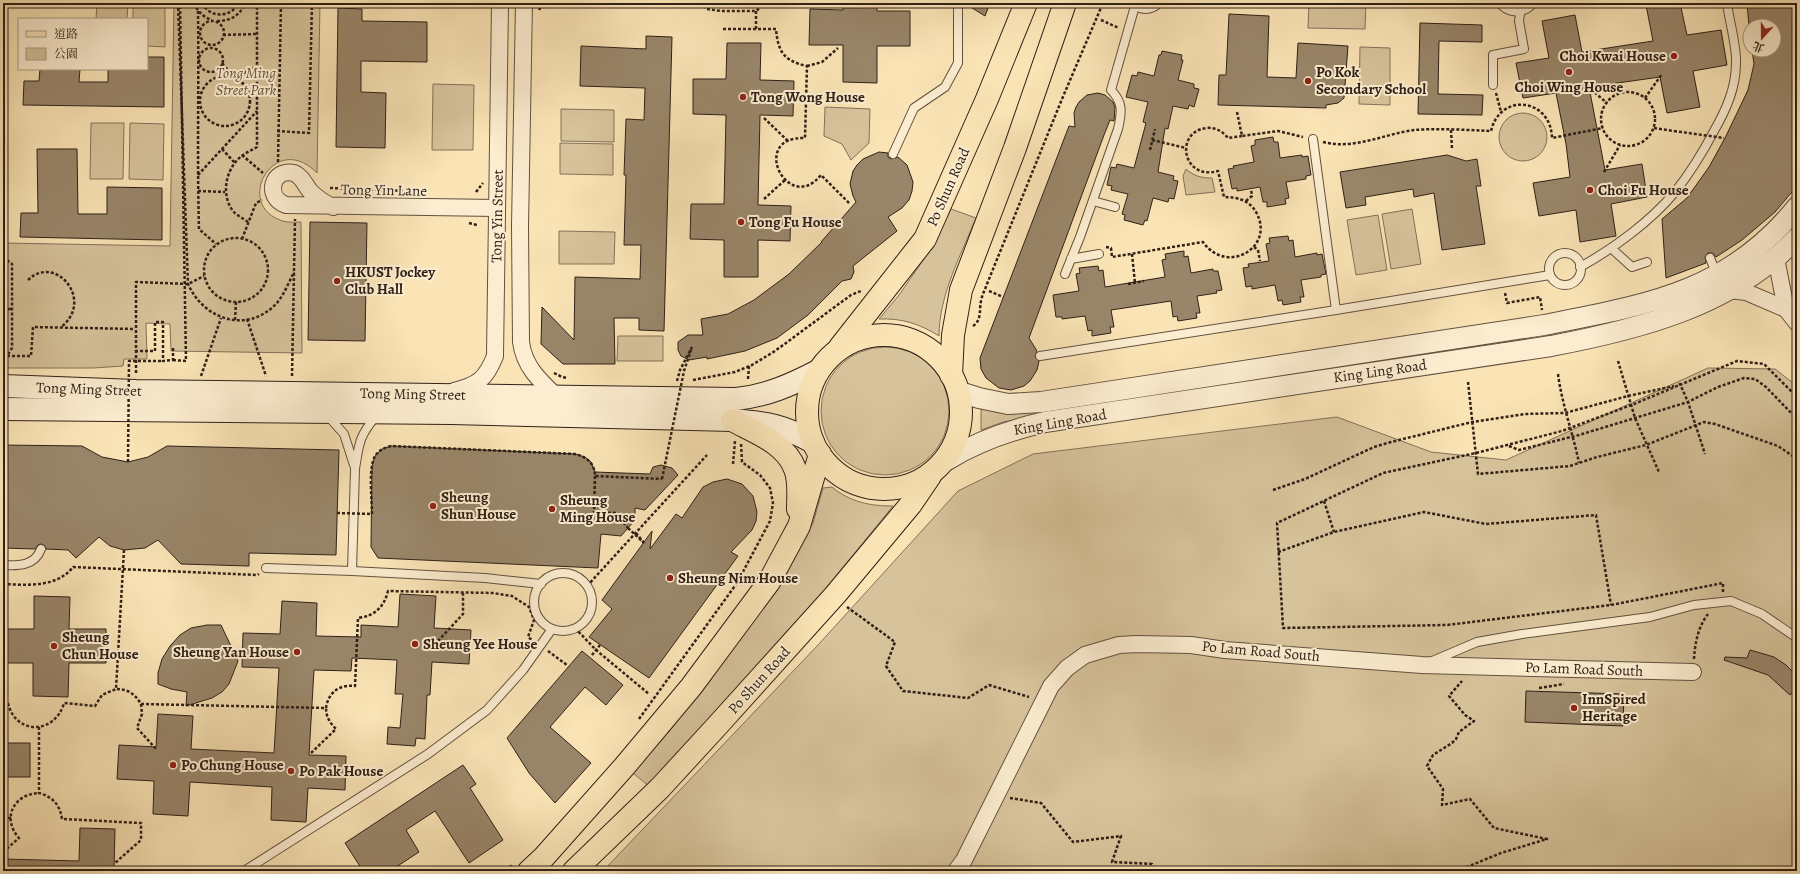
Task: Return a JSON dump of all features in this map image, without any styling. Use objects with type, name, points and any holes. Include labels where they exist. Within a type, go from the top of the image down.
[{"type":"main road","name":"Po Shun Road","points":[[816,448],[808,423],[807,405],[811,387],[818,371],[836,351],[925,239],[978,120],[1026,3]]},
{"type":"main road","points":[[816,448],[836,471],[847,479],[872,488],[885,490],[913,485],[930,476],[946,460],[956,442],[962,413],[955,383],[953,335],[961,290],[1015,148],[1065,3]]},
{"type":"main road","points":[[836,351],[861,338],[875,336],[902,338],[928,349],[938,358],[955,383]]},
{"type":"main road","name":"Tong Ming Street","points":[[3,386],[136,391],[736,399],[768,394],[796,383],[818,371]]},
{"type":"main road","name":"Tong Ming Street","points":[[3,409],[324,412],[732,420],[764,423],[780,427],[794,432],[816,448]]},
{"type":"main road","points":[[732,420],[776,445],[790,459],[797,475],[799,526]]},
{"type":"main road","points":[[523,866],[544,857],[624,767],[691,687],[769,582],[799,526],[816,448]]},
{"type":"main road","name":"Po Shun Road","points":[[574,871],[660,788],[836,594],[911,504],[930,476]]},
{"type":"street","name":"Tong Yin Street","points":[[439,394],[469,387],[482,380],[490,369],[495,356],[500,3]]},
{"type":"street","name":"Tong Yin Street","points":[[524,3],[520,226],[521,342],[525,359],[531,370],[538,380],[556,396]]},
{"type":"street","points":[[1505,3],[1510,7],[1524,5]]},
{"type":"street","name":"Tong Yin Lane","points":[[333,207],[497,208]]},
{"type":"street","name":"King Ling Road","points":[[946,460],[968,447],[998,434],[1045,422],[1585,340],[1672,316],[1719,275],[1748,256],[1782,224],[1797,207]]},
{"type":"street","name":"King Ling Road","points":[[955,383],[979,398],[1008,404],[1041,402],[1544,324],[1621,310],[1682,292],[1719,275],[1748,279],[1776,258],[1797,238]]},
{"type":"street","points":[[1776,258],[1786,309],[1797,323]]},
{"type":"street","points":[[1719,275],[1746,292],[1786,309]]},
{"type":"street","name":"Po Lam Road South","points":[[956,871],[964,860],[1042,701],[1051,686],[1068,668],[1085,655],[1119,645],[1191,645],[1225,650],[1422,665],[1481,665],[1590,670],[1696,672]]},
{"type":"lane","points":[[893,154],[914,108],[945,87],[958,63],[958,3]]},
{"type":"lane","points":[[1065,274],[1093,200],[1122,114],[1119,98],[1110,90],[1133,4],[1145,9],[1159,3]]},
{"type":"lane","points":[[1580,267],[1610,248],[1645,222],[1674,193],[1702,154],[1725,111],[1733,86],[1736,62],[1727,3]]},
{"type":"lane","points":[[1493,85],[1493,55],[1524,49],[1519,21],[1524,5]]},
{"type":"lane","points":[[1313,139],[1336,310]]},
{"type":"lane","points":[[1093,200],[1115,207]]},
{"type":"lane","points":[[1610,248],[1632,267],[1648,262]]},
{"type":"lane","points":[[1071,259],[1099,254]]},
{"type":"lane","points":[[1561,254],[1566,254],[1576,258],[1580,267],[1580,272],[1575,281],[1566,285],[1556,282],[1550,274],[1550,264],[1556,256],[1561,254]]},
{"type":"lane","points":[[1040,356],[1504,283],[1550,274]]},
{"type":"lane","points":[[324,412],[344,434],[355,469]]},
{"type":"lane","points":[[352,571],[355,469],[361,436],[379,413]]},
{"type":"lane","points":[[3,565],[28,564],[34,560],[41,549]]},
{"type":"lane","points":[[266,568],[486,578],[540,584]]},
{"type":"lane","points":[[564,573],[581,579],[587,586],[591,597],[591,610],[585,620],[575,628],[568,630],[552,629],[544,624],[535,609],[534,600],[540,584],[555,574],[564,573]]},
{"type":"lane","points":[[1422,665],[1477,642],[1522,634],[1650,617],[1694,605],[1731,601],[1762,614],[1797,638]]},
{"type":"lane","points":[[244,871],[428,754],[487,710],[524,670],[552,629]]},
{"type":"path","points":[[179,3],[188,284],[198,301],[208,310],[221,318],[235,320],[247,319],[264,314],[276,304],[286,289],[294,272]]},
{"type":"path","points":[[128,462],[129,361],[186,360],[179,3]]},
{"type":"path","points":[[194,3],[198,11],[204,16],[214,21],[220,25],[223,35],[218,43],[212,44],[204,42],[200,31],[207,22],[214,21],[223,21],[237,16],[245,3]]},
{"type":"path","points":[[202,3],[207,10],[218,14],[227,14],[238,5]]},
{"type":"path","points":[[248,222],[233,212],[225,192],[227,178],[235,163],[242,155],[257,147],[257,3]]},
{"type":"path","points":[[278,166],[277,131],[281,3]]},
{"type":"path","points":[[277,131],[309,133],[312,3]]},
{"type":"path","points":[[699,3],[707,9],[721,12],[756,10],[766,3]]},
{"type":"path","points":[[970,327],[977,322],[980,317],[981,299],[1062,99],[1103,3]]},
{"type":"path","points":[[756,10],[756,29]]},
{"type":"path","points":[[198,11],[200,99],[200,107],[204,115],[209,121],[216,125],[225,127],[233,126],[246,116],[250,100],[249,92],[244,85],[234,78],[223,76],[215,78],[204,86],[200,99],[198,175],[199,229],[216,244]]},
{"type":"path","points":[[1101,20],[1127,31]]},
{"type":"path","points":[[723,29],[776,29],[780,50],[787,58],[795,63],[807,66],[822,62],[838,48]]},
{"type":"path","points":[[223,35],[257,34]]},
{"type":"path","points":[[222,63],[219,68],[213,71],[202,68],[199,60],[204,50],[212,48],[220,53],[222,63],[230,71],[237,74],[250,72],[257,67]]},
{"type":"path","points":[[807,66],[805,138],[797,138],[788,141],[779,149],[776,160],[778,172],[785,180],[794,185],[805,186],[814,182],[821,176],[849,203]]},
{"type":"path","points":[[213,71],[215,78]]},
{"type":"path","points":[[1646,98],[1662,74]]},
{"type":"path","points":[[1493,85],[1501,112]]},
{"type":"path","points":[[1587,86],[1607,103]]},
{"type":"path","points":[[1621,93],[1638,94],[1646,98],[1654,112],[1654,128],[1650,136],[1637,145],[1628,146],[1620,145],[1606,135],[1601,119],[1607,103],[1613,97],[1621,93]]},
{"type":"path","points":[[1105,246],[1111,248],[1112,257],[1203,242],[1215,254],[1232,258],[1244,255],[1254,247],[1258,239],[1260,223],[1254,208],[1246,201],[1234,197],[1224,197],[1218,171],[1205,173],[1194,168],[1188,159],[1186,148],[1190,138],[1197,131],[1203,129],[1208,128],[1219,130],[1228,138],[1278,131],[1331,144],[1357,144],[1389,134],[1415,130],[1492,131],[1495,121],[1501,112],[1511,106],[1518,105],[1533,107],[1546,116],[1552,130],[1552,138],[1603,128]]},
{"type":"path","points":[[198,175],[257,111]]},
{"type":"path","points":[[1238,112],[1242,136]]},
{"type":"path","points":[[764,118],[788,141]]},
{"type":"path","points":[[240,122],[246,124]]},
{"type":"path","points":[[1654,128],[1724,138]]},
{"type":"path","points":[[1150,150],[1155,129]]},
{"type":"path","points":[[1451,130],[1452,149]]},
{"type":"path","points":[[1152,140],[1186,148]]},
{"type":"path","points":[[1604,172],[1620,145]]},
{"type":"path","points":[[222,149],[235,163]]},
{"type":"path","points":[[242,155],[267,176]]},
{"type":"path","points":[[764,199],[785,180]]},
{"type":"path","name":"Tong Yin Lane","points":[[325,187],[335,189],[413,191]]},
{"type":"path","points":[[1246,201],[1252,196],[1251,189]]},
{"type":"path","points":[[198,192],[225,192]]},
{"type":"path","points":[[468,192],[476,192]]},
{"type":"path","points":[[242,238],[256,203],[264,198]]},
{"type":"path","points":[[292,378],[295,219]]},
{"type":"path","points":[[233,238],[242,238],[252,242],[260,249],[266,258],[268,273],[263,288],[255,296],[246,301],[236,302],[225,300],[215,295],[208,286],[204,276],[205,258],[216,244],[233,238]]},
{"type":"path","points":[[1254,247],[1258,250],[1260,261]]},
{"type":"path","points":[[1132,254],[1135,283]]},
{"type":"path","points":[[3,257],[12,264],[12,348],[5,356]]},
{"type":"path","points":[[28,280],[34,274],[40,272],[58,276],[70,284],[75,300],[74,310],[71,317],[61,328]]},
{"type":"path","points":[[136,376],[136,282],[188,284],[204,276]]},
{"type":"path","points":[[1128,284],[1144,281]]},
{"type":"path","points":[[1504,283],[1507,303],[1540,298],[1542,306]]},
{"type":"path","points":[[670,380],[704,378],[750,366],[775,351],[851,295],[861,291]]},
{"type":"path","points":[[989,291],[1003,297]]},
{"type":"path","points":[[235,320],[236,302]]},
{"type":"path","points":[[3,309],[11,309]]},
{"type":"path","points":[[200,377],[221,318]]},
{"type":"path","points":[[247,319],[267,378]]},
{"type":"path","points":[[135,351],[155,351],[155,322],[163,322],[163,361]]},
{"type":"path","points":[[5,356],[31,356],[33,327],[135,329]]},
{"type":"path","points":[[174,346],[174,360]]},
{"type":"path","points":[[595,476],[662,479],[684,371],[692,347],[680,370],[676,385]]},
{"type":"path","points":[[1618,361],[1634,418],[1659,472]]},
{"type":"path","points":[[1696,672],[1695,640],[1702,622],[1708,614],[1724,602],[1723,583],[1611,605],[1447,626],[1283,628],[1277,523],[1383,473],[1476,454],[1571,428],[1630,406],[1737,361],[1764,364],[1797,397]]},
{"type":"path","points":[[748,380],[750,366]]},
{"type":"path","points":[[550,370],[562,377],[571,378]]},
{"type":"path","points":[[1558,374],[1579,463]]},
{"type":"path","points":[[1508,446],[1519,450],[1573,437],[1688,402],[1718,387],[1744,378],[1754,379],[1766,387],[1797,419]]},
{"type":"path","points":[[1468,382],[1478,474],[1570,466],[1646,445],[1704,422],[1715,424],[1778,446],[1797,459]]},
{"type":"path","points":[[1274,490],[1305,479],[1374,447],[1472,422],[1525,414],[1566,413],[1680,384]]},
{"type":"path","points":[[1680,384],[1688,402],[1705,454]]},
{"type":"path","points":[[732,464],[734,442]]},
{"type":"path","points":[[635,724],[737,584],[770,521],[773,503],[770,488],[760,475],[742,462],[741,443]]},
{"type":"path","points":[[337,513],[372,514],[372,466],[375,456],[382,449],[391,446],[575,454],[585,457],[591,462],[595,476],[594,512],[616,513],[628,528],[644,543],[636,533]]},
{"type":"path","points":[[587,586],[707,455]]},
{"type":"path","points":[[1324,501],[1334,532]]},
{"type":"path","points":[[1278,552],[1334,532],[1424,512],[1486,524],[1596,515],[1611,605]]},
{"type":"path","points":[[116,689],[124,550]]},
{"type":"path","points":[[3,584],[44,583],[62,577],[68,573],[72,567],[257,575],[266,568]]},
{"type":"path","points":[[311,753],[336,729],[329,720],[326,708],[329,698],[336,690],[345,686],[355,686],[358,618],[366,617],[378,611],[386,599],[388,591],[512,596],[529,607],[534,620],[528,637]]},
{"type":"path","points":[[438,641],[463,614],[463,593]]},
{"type":"path","points":[[844,604],[895,642],[886,666],[903,690],[968,698],[989,685],[1042,701]]},
{"type":"path","points":[[575,628],[596,650],[650,694]]},
{"type":"path","points":[[592,655],[600,645]]},
{"type":"path","points":[[3,703],[8,703],[10,709],[18,720],[31,727],[39,727],[54,721],[59,716],[64,703],[95,706],[102,695],[116,689],[125,690],[132,693],[141,704],[142,714],[137,728],[156,750]]},
{"type":"path","points":[[1449,696],[1464,715],[1474,721],[1459,732],[1456,739],[1452,743],[1433,755],[1427,766],[1443,789],[1442,805],[1470,798],[1494,828],[1547,839],[1501,854],[1457,871]]},
{"type":"path","points":[[141,704],[326,708]]},
{"type":"path","points":[[39,727],[39,794]]},
{"type":"path","points":[[3,852],[19,838],[13,830],[11,818],[15,805],[19,800],[32,794],[39,794],[45,795],[55,801],[61,812],[62,819],[141,823],[141,840],[115,863]]},
{"type":"path","points":[[995,796],[1042,803],[1073,842],[1121,836],[1112,862],[1152,864],[1155,871]]},
{"type":"path","points":[[3,818],[11,818]]},
{"type":"path","points":[[506,871],[523,866]]},
{"type":"green space","points":[[97,3],[128,3],[127,18],[96,18]]},
{"type":"green space","points":[[133,3],[165,3],[165,47],[148,46],[148,18],[133,18]]},
{"type":"green space","name":"Tong Ming Street Park","points":[[174,3],[320,3],[317,173],[301,162],[287,160],[275,164],[266,174],[260,186],[260,199],[267,211],[282,221],[301,222],[302,353],[171,351],[170,324],[146,323],[147,359],[124,359],[123,366],[93,368],[3,368],[3,243],[170,246]]},
{"type":"green space","points":[[1309,3],[1366,3],[1365,29],[1308,28]]},
{"type":"green space","points":[[1360,47],[1390,48],[1390,105],[1359,104]]},
{"type":"green space","points":[[433,84],[474,85],[473,150],[432,150]]},
{"type":"green space","points":[[825,107],[870,109],[869,143],[851,160],[842,144],[824,136]]},
{"type":"green space","points":[[561,109],[614,110],[614,142],[561,141]]},
{"type":"green space","points":[[1518,113],[1528,113],[1540,120],[1547,132],[1547,142],[1540,154],[1528,161],[1518,161],[1510,157],[1503,150],[1499,142],[1499,132],[1503,124],[1510,117]]},
{"type":"green space","points":[[91,123],[124,123],[123,179],[90,179]]},
{"type":"green space","points":[[130,123],[164,124],[163,180],[129,179]]},
{"type":"green space","points":[[560,143],[613,144],[613,175],[560,174]]},
{"type":"green space","points":[[1186,169],[1198,176],[1212,178],[1215,192],[1186,195],[1183,176]]},
{"type":"green space","points":[[951,209],[976,218],[947,290],[940,321],[939,336],[925,328],[903,321],[879,319],[899,295],[926,256]]},
{"type":"green space","points":[[1412,209],[1421,264],[1391,269],[1382,214]]},
{"type":"green space","points":[[1378,215],[1387,270],[1356,275],[1347,220]]},
{"type":"green space","points":[[559,231],[615,232],[614,264],[559,264]]},
{"type":"green space","points":[[618,336],[663,336],[663,361],[617,361]]},
{"type":"green space","points":[[879,347],[891,347],[904,350],[921,358],[934,370],[946,392],[949,411],[948,423],[944,435],[938,447],[926,460],[904,472],[891,475],[879,475],[866,472],[849,464],[836,452],[824,430],[821,417],[821,405],[824,392],[832,375],[844,362],[866,350]]},
{"type":"green space","points":[[1708,368],[1775,369],[1797,386],[1797,871],[603,871],[818,645],[958,491],[1033,454],[1337,417],[1431,452],[1506,460]]},
{"type":"green space","points":[[981,409],[1004,412],[1038,411],[1038,416],[1003,422],[981,430]]},
{"type":"green space","points":[[832,487],[853,500],[868,504],[893,506],[804,615],[650,787],[633,773],[672,728],[770,598],[813,523],[823,488]]},
{"type":"building","points":[[843,3],[877,3],[877,11],[910,11],[910,46],[877,46],[877,83],[843,82],[843,45],[809,45],[810,9],[843,10]]},
{"type":"building","points":[[964,3],[990,3],[985,16]]},
{"type":"building","points":[[1658,3],[1680,3],[1687,35],[1721,30],[1727,65],[1693,71],[1700,107],[1667,113],[1660,77],[1589,87],[1605,170],[1642,164],[1647,197],[1611,204],[1616,236],[1580,242],[1576,210],[1539,216],[1533,183],[1570,177],[1566,144],[1556,93],[1523,98],[1516,63],[1549,58],[1542,21],[1575,15],[1582,52],[1653,41],[1646,5]]},
{"type":"building","points":[[1747,3],[1797,3],[1797,186],[1775,212],[1742,240],[1716,257],[1713,253],[1708,253],[1705,257],[1706,263],[1666,278],[1662,219],[1687,198],[1709,167],[1748,90],[1754,64],[1753,58],[1782,58],[1782,18],[1748,18]]},
{"type":"building","points":[[338,8],[362,9],[362,21],[427,22],[427,62],[361,61],[361,92],[386,93],[385,148],[336,147]]},
{"type":"building","points":[[1229,14],[1269,16],[1267,77],[1296,78],[1298,43],[1348,46],[1344,98],[1338,103],[1326,105],[1326,108],[1218,105],[1219,75],[1226,75]]},
{"type":"building","points":[[1420,23],[1482,25],[1482,42],[1439,41],[1438,94],[1483,95],[1482,115],[1418,114]]},
{"type":"building","points":[[646,36],[672,37],[664,331],[639,330],[639,318],[614,318],[615,364],[563,364],[541,344],[542,307],[574,340],[575,277],[640,279],[641,245],[624,245],[626,175],[624,175],[626,119],[644,120],[645,88],[580,86],[581,46],[646,49]]},
{"type":"building","points":[[727,43],[761,43],[760,80],[794,81],[793,116],[760,115],[758,205],[791,206],[790,241],[758,240],[758,277],[724,277],[724,240],[690,239],[691,204],[724,204],[726,115],[693,114],[693,79],[726,79]]},
{"type":"building","points":[[1162,51],[1182,55],[1181,60],[1183,60],[1178,80],[1194,84],[1194,88],[1199,89],[1194,107],[1189,105],[1188,109],[1173,106],[1168,129],[1165,128],[1158,172],[1174,176],[1173,180],[1178,181],[1174,199],[1169,198],[1168,202],[1153,198],[1147,221],[1145,220],[1143,225],[1124,220],[1125,215],[1122,214],[1128,194],[1111,190],[1112,186],[1107,185],[1111,167],[1116,168],[1117,164],[1134,168],[1146,123],[1143,122],[1148,102],[1126,97],[1132,75],[1137,76],[1138,72],[1154,76],[1159,55],[1161,55]]},
{"type":"building","points":[[148,57],[164,57],[164,107],[23,105],[24,81],[39,81],[40,70],[80,70],[79,82],[108,82],[108,70],[148,70]]},
{"type":"building","points":[[1098,93],[1105,95],[1113,102],[1115,108],[1114,121],[1110,120],[1104,135],[1029,338],[1037,351],[1035,356],[1039,361],[1037,370],[1030,381],[1024,386],[1011,390],[999,388],[986,378],[981,369],[980,358],[1069,126],[1075,127],[1074,113],[1076,107],[1087,95]]},
{"type":"building","points":[[1273,137],[1274,142],[1278,142],[1280,158],[1302,155],[1302,157],[1308,156],[1311,175],[1306,176],[1306,179],[1286,182],[1289,198],[1285,199],[1286,204],[1267,207],[1267,202],[1263,202],[1260,187],[1237,191],[1237,188],[1232,189],[1228,169],[1234,168],[1233,166],[1254,162],[1251,146],[1255,145],[1255,140]]},
{"type":"building","points":[[37,149],[77,149],[78,214],[107,214],[107,187],[162,188],[162,240],[20,237],[21,213],[38,213]]},
{"type":"building","points":[[879,152],[888,153],[888,157],[891,159],[898,157],[907,165],[913,182],[912,191],[909,200],[902,208],[888,217],[897,231],[853,266],[854,272],[851,279],[842,281],[808,315],[777,338],[745,351],[707,359],[707,357],[689,360],[681,356],[678,350],[678,342],[688,335],[703,335],[701,319],[728,314],[754,300],[789,274],[822,242],[856,202],[850,184],[853,171],[863,159]]},
{"type":"building","points":[[1447,155],[1466,161],[1477,159],[1481,186],[1476,186],[1485,244],[1442,250],[1434,193],[1414,197],[1413,189],[1365,197],[1366,205],[1346,208],[1340,172]]},
{"type":"building","name":"HKUST Jockey Club Hall","points":[[310,222],[367,223],[365,341],[308,340]]},
{"type":"building","points":[[1288,236],[1289,241],[1293,240],[1295,257],[1317,253],[1317,255],[1322,254],[1326,274],[1321,275],[1321,277],[1301,280],[1304,297],[1300,297],[1301,302],[1283,305],[1282,300],[1278,301],[1275,285],[1252,289],[1252,286],[1246,287],[1243,268],[1249,267],[1248,264],[1269,261],[1266,244],[1270,243],[1269,238]]},
{"type":"building","points":[[1184,251],[1184,257],[1188,256],[1191,273],[1213,269],[1213,271],[1218,271],[1222,290],[1216,291],[1217,293],[1197,296],[1200,313],[1196,313],[1197,318],[1178,321],[1177,316],[1173,317],[1171,301],[1111,310],[1114,327],[1110,327],[1111,333],[1092,336],[1092,330],[1088,331],[1085,316],[1062,319],[1062,317],[1056,317],[1053,295],[1079,291],[1076,274],[1080,273],[1079,268],[1098,266],[1099,271],[1103,270],[1105,287],[1165,277],[1162,260],[1166,259],[1165,254]]},
{"type":"building","points":[[3,445],[82,446],[102,457],[128,462],[148,457],[167,446],[339,450],[336,555],[249,553],[249,566],[181,564],[158,540],[145,548],[124,550],[110,546],[99,537],[76,558],[68,550],[46,549],[45,546],[41,544],[35,549],[3,548]]},
{"type":"building","points":[[391,446],[575,454],[585,457],[591,462],[595,472],[650,474],[653,467],[661,465],[672,468],[678,475],[645,510],[635,508],[635,520],[621,536],[601,534],[598,568],[378,558],[371,547],[372,466],[375,456],[382,449]]},
{"type":"building","name":"Sheung Nim House","points":[[727,479],[742,484],[753,496],[757,512],[756,521],[752,530],[731,552],[738,556],[649,678],[589,637],[612,609],[602,600],[652,531],[650,549],[676,514],[682,518],[703,487],[713,482]]},
{"type":"building","points":[[400,594],[436,596],[434,628],[471,630],[469,664],[432,662],[430,695],[427,695],[425,739],[416,738],[415,746],[387,744],[388,727],[400,728],[403,694],[395,694],[397,660],[352,658],[351,671],[314,670],[309,755],[346,756],[345,790],[308,788],[306,822],[271,820],[272,787],[190,782],[188,816],[153,814],[154,781],[117,779],[119,745],[156,747],[158,714],[193,716],[191,749],[274,753],[279,668],[242,667],[243,633],[280,634],[282,601],[317,603],[316,636],[361,637],[361,625],[398,627]]},
{"type":"building","name":"Sheung Chun House","points":[[34,596],[70,597],[69,629],[106,629],[106,663],[69,663],[68,697],[33,696],[33,663],[3,663],[3,629],[34,629]]},
{"type":"building","points":[[207,625],[221,625],[238,661],[229,684],[222,692],[212,698],[186,706],[187,692],[171,689],[158,684],[158,673],[162,659],[170,646],[180,635],[191,628]]},
{"type":"building","points":[[1750,650],[1774,657],[1786,665],[1797,676],[1797,687],[1790,695],[1768,675],[1724,660],[1725,657],[1747,658]]},
{"type":"building","points":[[582,651],[623,685],[606,705],[585,687],[550,727],[591,763],[555,803],[529,773],[507,738]]},
{"type":"building","name":"InnSpired Heritage","points":[[1526,691],[1624,694],[1623,726],[1525,722]]},
{"type":"building","points":[[3,743],[30,743],[30,777],[3,777]]},
{"type":"building","points":[[463,765],[476,784],[470,788],[503,840],[469,863],[435,811],[406,830],[419,852],[390,871],[363,871],[345,843]]},
{"type":"building","points":[[80,828],[115,829],[114,871],[3,871],[3,859],[79,861]]},
{"type":"place","name":"Choi Kwai House","points":[[1674,56]]},
{"type":"place","name":"Choi Wing House","points":[[1569,72]]},
{"type":"place","name":"Po Kok Secondary School","points":[[1308,81]]},
{"type":"place","name":"Tong Wong House","points":[[743,97]]},
{"type":"place","name":"Choi Fu House","points":[[1590,190]]},
{"type":"place","name":"Tong Fu House","points":[[741,222]]},
{"type":"place","name":"HKUST Jockey Club Hall","points":[[337,281]]},
{"type":"place","name":"Sheung Shun House","points":[[433,506]]},
{"type":"place","name":"Sheung Ming House","points":[[552,509]]},
{"type":"place","name":"Sheung Nim House","points":[[670,578]]},
{"type":"place","name":"Sheung Yee House","points":[[415,644]]},
{"type":"place","name":"Sheung Chun House","points":[[54,646]]},
{"type":"place","name":"Sheung Yan House","points":[[297,652]]},
{"type":"place","name":"InnSpired Heritage","points":[[1574,708]]},
{"type":"place","name":"Po Chung House","points":[[173,765]]},
{"type":"place","name":"Po Pak House","points":[[291,771]]}]
